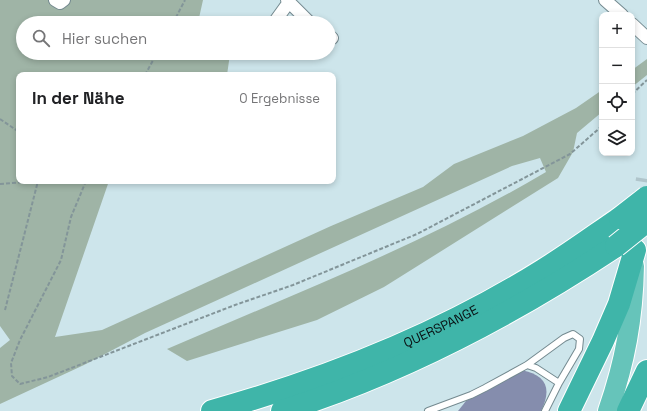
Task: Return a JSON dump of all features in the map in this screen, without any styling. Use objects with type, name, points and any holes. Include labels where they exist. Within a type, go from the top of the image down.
[{"type":"highway","name":"QUERSPANGE","points":[[212,411],[320,377],[374,356],[428,332],[480,306],[542,271],[647,198]]},
{"type":"highway","name":"QUERSPANGE","points":[[282,411],[372,378],[465,336],[626,248],[647,221]]},
{"type":"highway","points":[[608,411],[626,350],[633,306],[626,248]]},
{"type":"highway","points":[[569,411],[604,341],[619,304],[626,248]]},
{"type":"highway","points":[[628,411],[647,371]]},
{"type":"street","points":[[55,0],[60,3],[64,0]]},
{"type":"street","points":[[604,0],[618,12]]},
{"type":"street","points":[[279,16],[288,1],[303,16]]},
{"type":"street","points":[[635,27],[647,38]]},
{"type":"lane","points":[[428,411],[446,408],[471,395],[527,365],[564,338],[573,334],[580,339],[579,349],[545,411]]},
{"type":"lane","points":[[527,365],[536,368],[559,383]]},
{"type":"path","points":[[177,16],[185,0]]},
{"type":"path","points":[[146,72],[152,60]]},
{"type":"path","points":[[635,91],[647,80]]},
{"type":"path","points":[[0,119],[16,130]]},
{"type":"path","points":[[85,184],[71,217],[61,260],[20,340],[11,363],[12,376],[20,384],[48,377],[235,305],[293,285],[417,234],[570,154],[599,129]]},
{"type":"path","points":[[0,184],[16,183]]},
{"type":"path","points":[[5,310],[37,184]]},
{"type":"green space","points":[[0,0],[203,0],[199,16],[16,16],[16,60],[229,60],[227,72],[16,72],[16,184],[108,184],[55,337],[102,330],[331,226],[423,187],[454,164],[523,136],[576,108],[599,92],[599,115],[577,133],[573,152],[558,178],[384,287],[317,320],[187,361],[167,349],[311,288],[454,222],[546,172],[540,158],[512,166],[145,333],[84,365],[0,404],[0,348],[10,340],[0,326]]},
{"type":"green space","points":[[647,59],[647,75],[635,85],[635,84],[635,68]]},
{"type":"water","points":[[521,370],[537,375],[545,384],[546,396],[541,411],[458,411],[466,401]]},
{"type":"tunnel","points":[[641,215],[647,179]]}]
